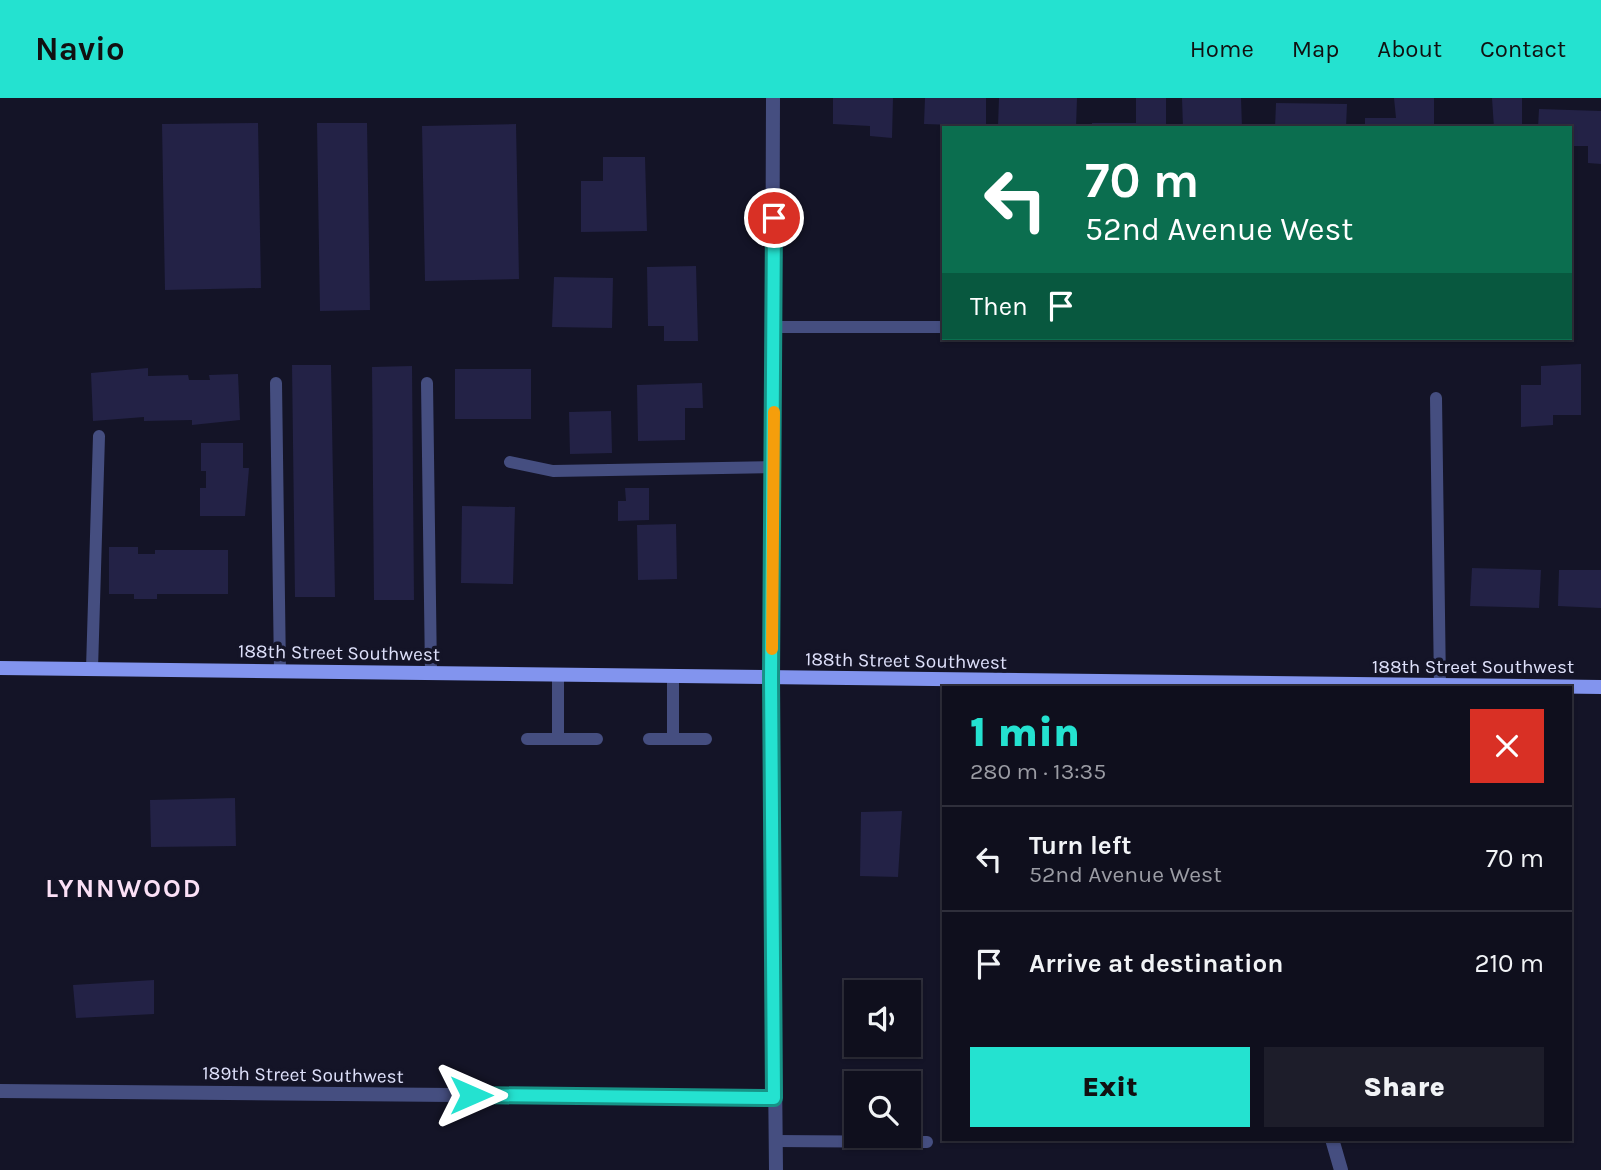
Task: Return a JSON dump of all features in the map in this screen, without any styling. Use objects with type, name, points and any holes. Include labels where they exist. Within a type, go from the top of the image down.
[{"type":"street","points":[[773,98],[771,678],[776,1170]]},
{"type":"street","name":"188th Street Southwest","points":[[0,668],[1440,686]]},
{"type":"street","name":"188th Street Southwest","points":[[1572,687],[1601,687]]},
{"type":"street","name":"189th Street Southwest","points":[[0,1091],[774,1098]]},
{"type":"street","points":[[1333,1141],[1341,1170]]},
{"type":"lane","points":[[774,327],[942,327]]},
{"type":"lane","points":[[276,383],[280,672]]},
{"type":"lane","points":[[427,383],[431,673]]},
{"type":"lane","points":[[1436,398],[1440,686]]},
{"type":"lane","points":[[92,669],[99,436]]},
{"type":"lane","points":[[510,462],[553,471],[773,467]]},
{"type":"lane","points":[[558,675],[558,739]]},
{"type":"lane","points":[[673,677],[673,738]]},
{"type":"lane","points":[[649,739],[706,738]]},
{"type":"lane","points":[[527,739],[597,739]]},
{"type":"lane","points":[[775,1141],[927,1142]]},
{"type":"building","points":[[833,98],[893,98],[892,138],[870,136],[870,126],[833,124]]},
{"type":"building","points":[[925,98],[986,98],[986,126],[924,124]]},
{"type":"building","points":[[999,98],[1077,98],[1076,126],[998,126]]},
{"type":"building","points":[[1136,98],[1166,98],[1166,126],[1092,126],[1092,123],[1136,123]]},
{"type":"building","points":[[1182,98],[1241,98],[1242,126],[1183,126]]},
{"type":"building","points":[[1394,98],[1434,98],[1434,126],[1365,126],[1365,118],[1396,118]]},
{"type":"building","points":[[1492,98],[1522,98],[1522,126],[1494,126]]},
{"type":"building","points":[[1276,103],[1347,104],[1346,126],[1275,126]]},
{"type":"building","points":[[1539,109],[1601,111],[1601,164],[1588,163],[1588,146],[1572,146],[1572,126],[1538,126]]},
{"type":"building","points":[[258,123],[261,288],[165,290],[162,124]]},
{"type":"building","points":[[317,123],[367,123],[370,310],[320,311]]},
{"type":"building","points":[[516,124],[519,279],[425,281],[422,126]]},
{"type":"building","points":[[603,157],[645,157],[647,231],[581,232],[581,181],[603,181]]},
{"type":"building","points":[[696,266],[698,341],[664,341],[664,326],[648,326],[647,267]]},
{"type":"building","points":[[554,277],[613,278],[612,328],[552,327]]},
{"type":"building","points":[[1581,364],[1581,415],[1553,415],[1553,425],[1521,427],[1521,385],[1541,385],[1541,366]]},
{"type":"building","points":[[292,365],[331,365],[335,597],[295,597]]},
{"type":"building","points":[[412,366],[414,600],[374,600],[372,367]]},
{"type":"building","points":[[148,368],[148,376],[188,375],[189,380],[210,380],[209,375],[238,374],[240,420],[192,425],[192,420],[144,421],[144,417],[93,421],[91,373]]},
{"type":"building","points":[[455,369],[531,369],[531,419],[455,419]]},
{"type":"building","points":[[702,383],[703,408],[685,408],[685,440],[638,441],[637,385]]},
{"type":"building","points":[[611,411],[612,453],[570,454],[569,412]]},
{"type":"building","points":[[201,443],[243,443],[243,468],[249,468],[245,516],[200,516],[200,488],[206,488],[206,471],[201,471]]},
{"type":"building","points":[[625,488],[649,488],[649,520],[618,521],[618,501],[626,501]]},
{"type":"building","points":[[462,506],[515,507],[513,584],[461,583]]},
{"type":"building","points":[[676,524],[677,579],[638,580],[637,525]]},
{"type":"building","points":[[109,547],[138,547],[138,554],[155,554],[155,550],[228,550],[228,594],[157,594],[157,599],[134,599],[134,594],[109,594]]},
{"type":"building","points":[[1472,568],[1541,570],[1539,608],[1470,606]]},
{"type":"building","points":[[1559,570],[1601,570],[1601,608],[1558,606]]},
{"type":"building","points":[[235,798],[236,846],[151,847],[150,800]]},
{"type":"building","points":[[902,811],[898,877],[860,876],[861,812]]},
{"type":"building","points":[[154,980],[154,1014],[76,1018],[73,985]]},
{"type":"slow traffic","points":[[772,649],[774,412]]},
{"type":"district","name":"LYNNWOOD","points":[[124,888]]},
{"type":"route","points":[[471,1095],[774,1098],[771,678],[774,218]]}]
